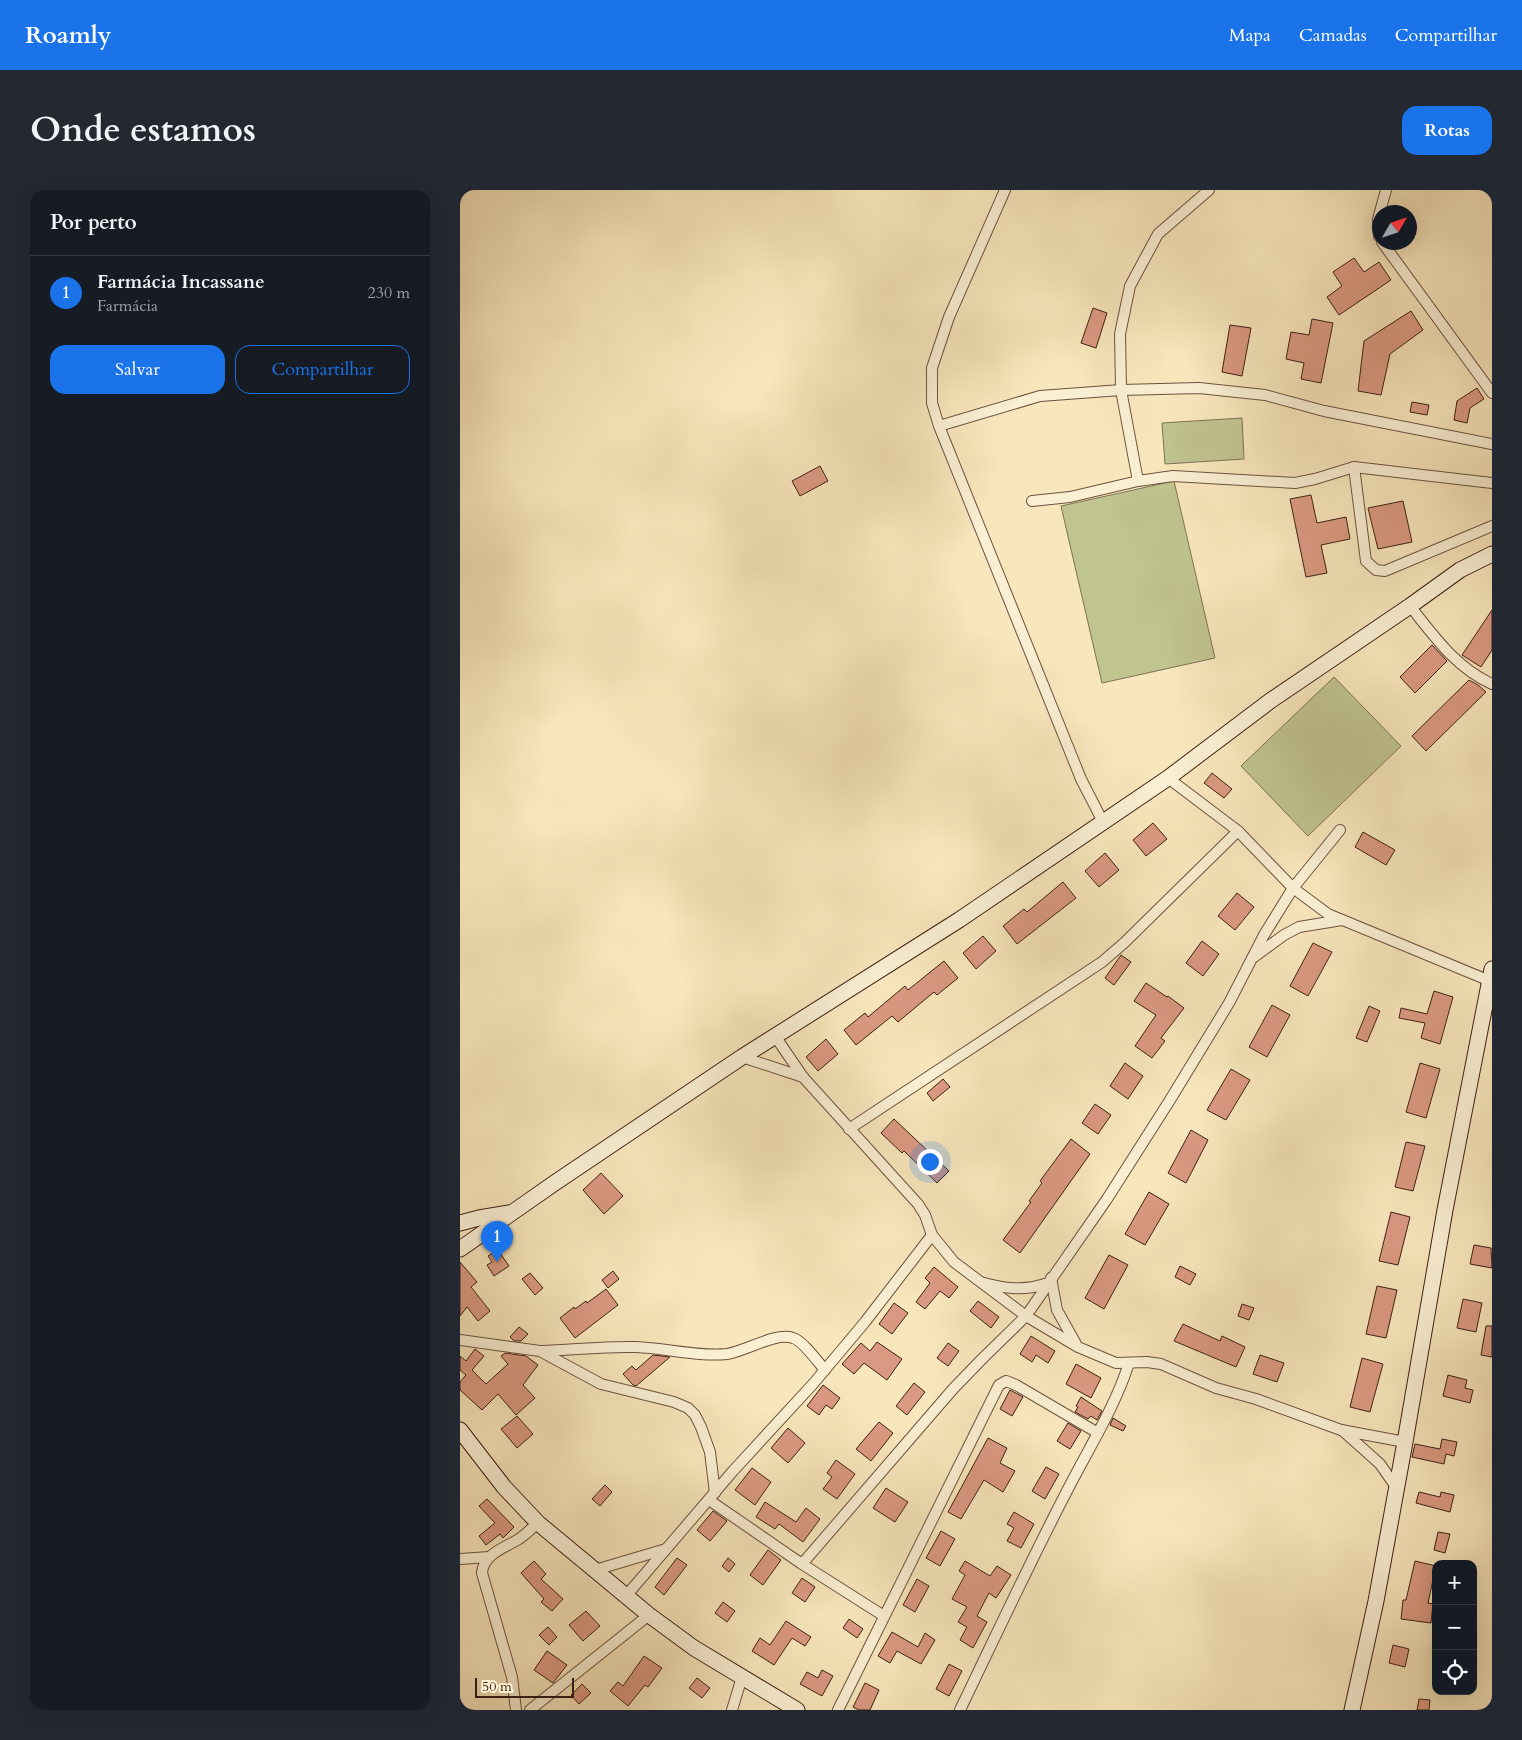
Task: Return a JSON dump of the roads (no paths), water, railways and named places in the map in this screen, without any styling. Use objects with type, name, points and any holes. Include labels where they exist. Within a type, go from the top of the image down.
[{"type":"street","points":[[1005,190],[949,317],[932,368],[932,403],[939,426],[1081,779],[1103,822]]},
{"type":"street","points":[[1138,480],[1121,390],[1120,334],[1130,286],[1158,234],[1209,190]]},
{"type":"street","points":[[1382,205],[1386,190]]},
{"type":"street","points":[[1388,250],[1492,394]]},
{"type":"street","points":[[939,426],[1040,396],[1121,390],[1199,388],[1265,395],[1324,411],[1492,444]]},
{"type":"street","points":[[1354,467],[1366,561],[1376,570],[1385,572],[1492,526]]},
{"type":"street","points":[[1032,501],[1070,496],[1138,480],[1173,476],[1295,483],[1354,467],[1492,483]]},
{"type":"street","points":[[460,1249],[742,1057],[960,920],[1168,778],[1270,701],[1460,570],[1492,554]]},
{"type":"street","points":[[1410,606],[1448,652],[1466,669],[1492,684]]},
{"type":"street","points":[[1168,778],[1238,831],[1293,888],[1328,914],[1491,975],[1445,1210],[1376,1601],[1352,1710]]},
{"type":"street","points":[[802,1564],[953,1389],[1026,1316],[1107,1199],[1170,1100],[1229,1003],[1264,935],[1293,888],[1340,830]]},
{"type":"street","points":[[848,1129],[1108,957],[1238,831]]},
{"type":"street","points":[[1251,960],[1284,935],[1299,927],[1343,920]]},
{"type":"street","points":[[774,1036],[803,1077],[848,1129],[918,1204],[925,1215],[932,1236],[954,1262],[1026,1316],[1078,1347],[1116,1363],[1147,1362],[1161,1364],[1216,1388],[1256,1399],[1341,1430],[1405,1442]]},
{"type":"street","points":[[742,1057],[803,1077]]},
{"type":"street","points":[[460,1223],[513,1212]]},
{"type":"street","points":[[626,1596],[712,1496],[825,1370],[932,1236]]},
{"type":"street","points":[[979,1282],[1006,1289],[1022,1289],[1050,1280]]},
{"type":"street","points":[[1050,1280],[1058,1310],[1078,1347]]},
{"type":"street","points":[[460,1340],[540,1351],[636,1347],[702,1354],[728,1354],[770,1340],[787,1337],[795,1338],[825,1370]]},
{"type":"street","points":[[540,1351],[601,1384],[674,1402],[688,1408],[695,1415],[710,1452],[712,1496]]},
{"type":"street","points":[[960,1710],[1069,1487],[1098,1433],[1125,1377],[1129,1363]]},
{"type":"street","points":[[838,1710],[1001,1382],[1006,1381],[1016,1385],[1098,1433]]},
{"type":"street","points":[[460,1430],[504,1487],[538,1523],[649,1615],[694,1648],[797,1710]]},
{"type":"street","points":[[1341,1430],[1380,1464],[1396,1487]]},
{"type":"street","points":[[712,1496],[802,1564],[884,1616]]},
{"type":"street","points":[[516,1710],[512,1677],[482,1573],[482,1566],[489,1557],[521,1537],[538,1523]]},
{"type":"street","points":[[595,1570],[667,1549]]},
{"type":"street","points":[[460,1559],[489,1557]]},
{"type":"street","points":[[530,1710],[649,1615]]},
{"type":"street","points":[[732,1710],[742,1677]]},
{"type":"place","name":"Farmácia Incassane","points":[[497,1262]]}]
